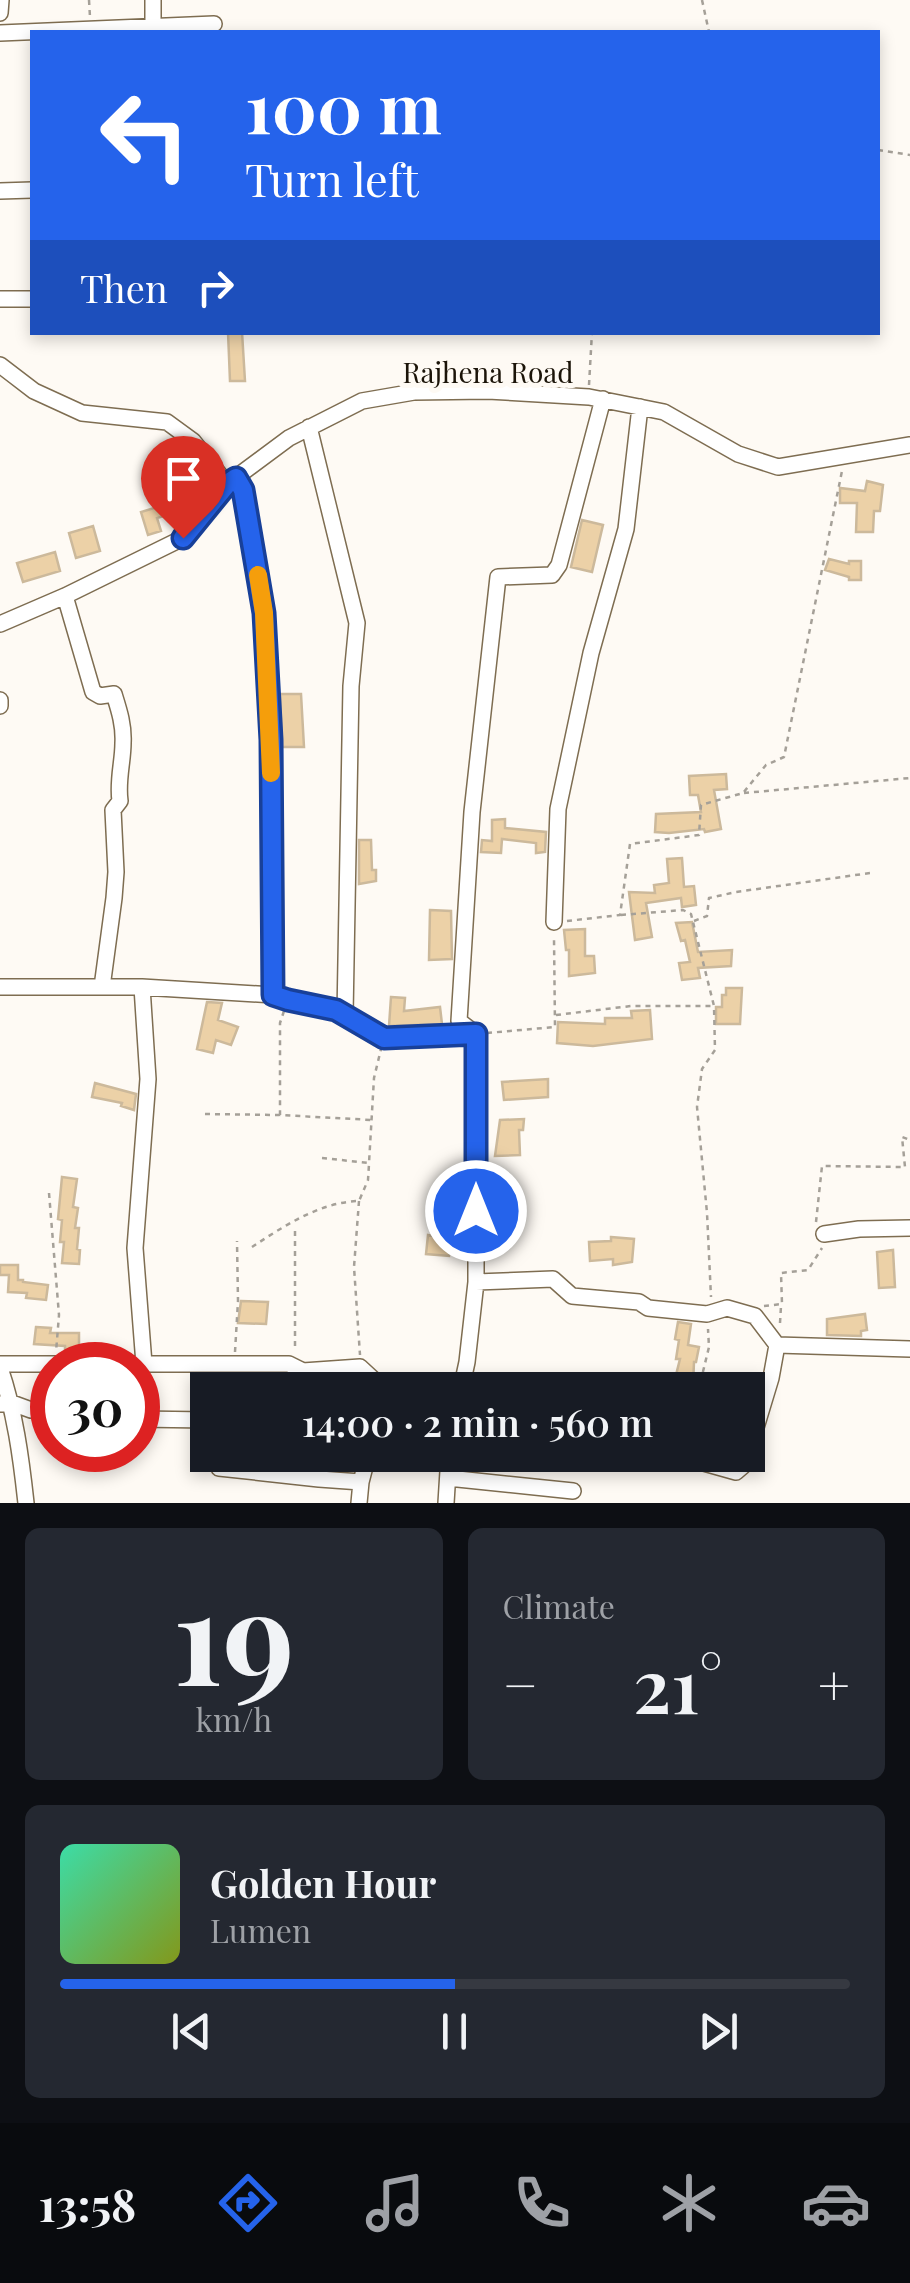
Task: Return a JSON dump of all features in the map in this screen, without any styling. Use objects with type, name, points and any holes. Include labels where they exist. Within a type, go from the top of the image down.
[{"type":"street","points":[[0,13],[1,0]]},
{"type":"street","points":[[153,0],[153,25]]},
{"type":"street","points":[[55,30],[214,24]]},
{"type":"street","points":[[0,33],[30,31]]},
{"type":"street","points":[[0,191],[30,190]]},
{"type":"street","points":[[0,299],[30,299]]},
{"type":"street","points":[[0,365],[34,391],[82,413],[167,422],[193,440],[243,490],[264,613],[280,998]]},
{"type":"street","name":"Rajhena Road","points":[[0,624],[183,538],[231,481],[289,438],[362,401],[414,392],[488,391],[596,398],[664,412],[738,454],[778,467],[910,445]]},
{"type":"street","points":[[476,1034],[459,1021],[472,812],[498,577],[552,575],[559,565],[596,398]]},
{"type":"street","points":[[554,922],[558,809],[591,652],[626,529],[640,407]]},
{"type":"street","points":[[310,427],[357,622],[350,686],[345,1015]]},
{"type":"street","points":[[65,596],[93,692],[100,696],[114,694],[122,718],[120,801],[114,810],[114,898],[102,987]]},
{"type":"street","points":[[0,987],[142,987],[280,998],[336,1010],[384,1038],[476,1034]]},
{"type":"street","points":[[142,987],[148,1079],[135,1248],[142,1342]]},
{"type":"street","points":[[466,1372],[476,1282],[476,1034]]},
{"type":"street","points":[[824,1234],[859,1228],[910,1228]]},
{"type":"street","points":[[476,1282],[553,1279],[572,1296],[640,1302],[648,1308],[707,1314],[727,1308],[755,1316],[778,1345],[910,1349]]},
{"type":"street","points":[[765,1397],[778,1345]]},
{"type":"street","points":[[160,1364],[289,1364],[303,1371],[360,1367],[365,1372]]},
{"type":"street","points":[[26,1503],[21,1456],[0,1366],[30,1365]]},
{"type":"street","points":[[160,1419],[190,1420]]},
{"type":"street","points":[[253,1472],[361,1482]]},
{"type":"street","points":[[359,1503],[364,1472]]},
{"type":"street","points":[[446,1503],[448,1472]]},
{"type":"street","points":[[448,1478],[573,1491]]},
{"type":"path","points":[[89,0],[91,28]]},
{"type":"path","points":[[702,0],[709,30]]},
{"type":"path","points":[[880,150],[910,155]]},
{"type":"path","points":[[592,335],[596,398]]},
{"type":"path","points":[[743,794],[766,765],[784,756],[846,455]]},
{"type":"path","points":[[620,914],[630,844],[699,835],[701,805],[743,794],[910,778]]},
{"type":"path","points":[[693,922],[707,916],[709,898],[870,873]]},
{"type":"path","points":[[476,1034],[555,1027],[554,922],[682,910],[691,914],[714,1006],[715,1050],[702,1069],[697,1107],[711,1298],[707,1314],[709,1348],[703,1372]]},
{"type":"path","points":[[280,998],[280,1116]]},
{"type":"path","points":[[555,1016],[631,1006],[714,1006]]},
{"type":"path","points":[[360,1367],[354,1267],[360,1201],[368,1180],[374,1078],[384,1038]]},
{"type":"path","points":[[205,1114],[372,1120]]},
{"type":"path","points":[[322,1158],[369,1163]]},
{"type":"path","points":[[49,1193],[59,1316],[57,1342]]},
{"type":"path","points":[[252,1247],[291,1222],[340,1202],[360,1201]]},
{"type":"path","points":[[295,1231],[295,1367]]},
{"type":"path","points":[[234,1364],[237,1242]]},
{"type":"building","points":[[228,335],[242,335],[245,381],[230,381]]},
{"type":"building","points":[[867,481],[883,485],[880,511],[874,511],[873,532],[856,532],[857,503],[840,503],[840,488],[865,491]]},
{"type":"building","points":[[184,499],[187,509],[157,518],[161,531],[148,535],[141,512]]},
{"type":"building","points":[[582,520],[603,525],[592,572],[571,567]]},
{"type":"building","points":[[93,526],[100,551],[76,558],[69,533]]},
{"type":"building","points":[[55,552],[60,571],[23,582],[17,563]]},
{"type":"building","points":[[829,559],[849,564],[861,561],[861,580],[849,580],[825,570]]},
{"type":"building","points":[[280,694],[301,694],[304,747],[282,747]]},
{"type":"building","points":[[726,774],[727,789],[714,790],[721,829],[655,832],[656,814],[701,812],[698,795],[690,795],[689,776]]},
{"type":"building","points":[[505,819],[505,828],[546,832],[545,852],[536,853],[536,843],[502,839],[501,853],[481,852],[482,840],[492,841],[492,820]]},
{"type":"building","points":[[359,840],[371,840],[376,881],[359,884]]},
{"type":"building","points":[[682,858],[684,887],[694,886],[696,905],[682,907],[681,898],[646,903],[652,937],[635,940],[629,892],[655,893],[654,885],[669,883],[667,859]]},
{"type":"building","points":[[430,910],[451,911],[452,959],[429,960]]},
{"type":"building","points":[[692,922],[698,952],[732,950],[731,966],[698,968],[700,978],[682,980],[679,963],[690,962],[676,923]]},
{"type":"building","points":[[585,929],[585,956],[594,956],[595,973],[569,976],[564,930]]},
{"type":"building","points":[[726,988],[742,988],[740,1024],[716,1024],[716,1007],[722,1007]]},
{"type":"building","points":[[391,997],[405,998],[404,1011],[440,1007],[442,1024],[389,1026]]},
{"type":"building","points":[[207,1002],[222,1003],[218,1020],[238,1027],[231,1045],[216,1040],[213,1053],[197,1049]]},
{"type":"building","points":[[650,1010],[652,1039],[593,1046],[557,1043],[558,1022],[605,1024],[605,1018],[632,1018],[631,1011]]},
{"type":"building","points":[[548,1079],[548,1097],[504,1100],[502,1082]]},
{"type":"building","points":[[95,1083],[136,1094],[134,1110],[121,1106],[122,1103],[92,1097]]},
{"type":"building","points":[[524,1119],[523,1130],[519,1130],[520,1155],[495,1156],[500,1120]]},
{"type":"building","points":[[62,1177],[77,1179],[73,1207],[78,1208],[75,1228],[79,1228],[79,1264],[62,1263],[62,1220],[58,1219]]},
{"type":"building","points":[[433,1213],[452,1213],[449,1256],[426,1254],[428,1235],[433,1236]]},
{"type":"building","points":[[611,1237],[634,1239],[632,1262],[613,1265],[613,1259],[590,1261],[589,1242],[611,1241]]},
{"type":"building","points":[[893,1250],[895,1287],[879,1288],[877,1252]]},
{"type":"building","points":[[0,1265],[18,1265],[18,1280],[48,1285],[46,1300],[8,1292],[9,1275],[0,1275]]},
{"type":"building","points":[[241,1301],[268,1302],[266,1324],[238,1323]]},
{"type":"building","points":[[865,1314],[867,1330],[861,1331],[861,1336],[827,1335],[827,1319]]},
{"type":"building","points":[[678,1322],[691,1324],[688,1345],[699,1347],[694,1372],[677,1372],[679,1340],[675,1339]]},
{"type":"building","points":[[36,1327],[51,1328],[50,1333],[79,1333],[79,1342],[34,1342]]},
{"type":"slow traffic","points":[[258,575],[264,613],[271,773]]},
{"type":"route","points":[[183,538],[236,478],[243,490],[264,613],[271,740],[273,995],[336,1010],[384,1038],[476,1034],[476,1211]]}]
